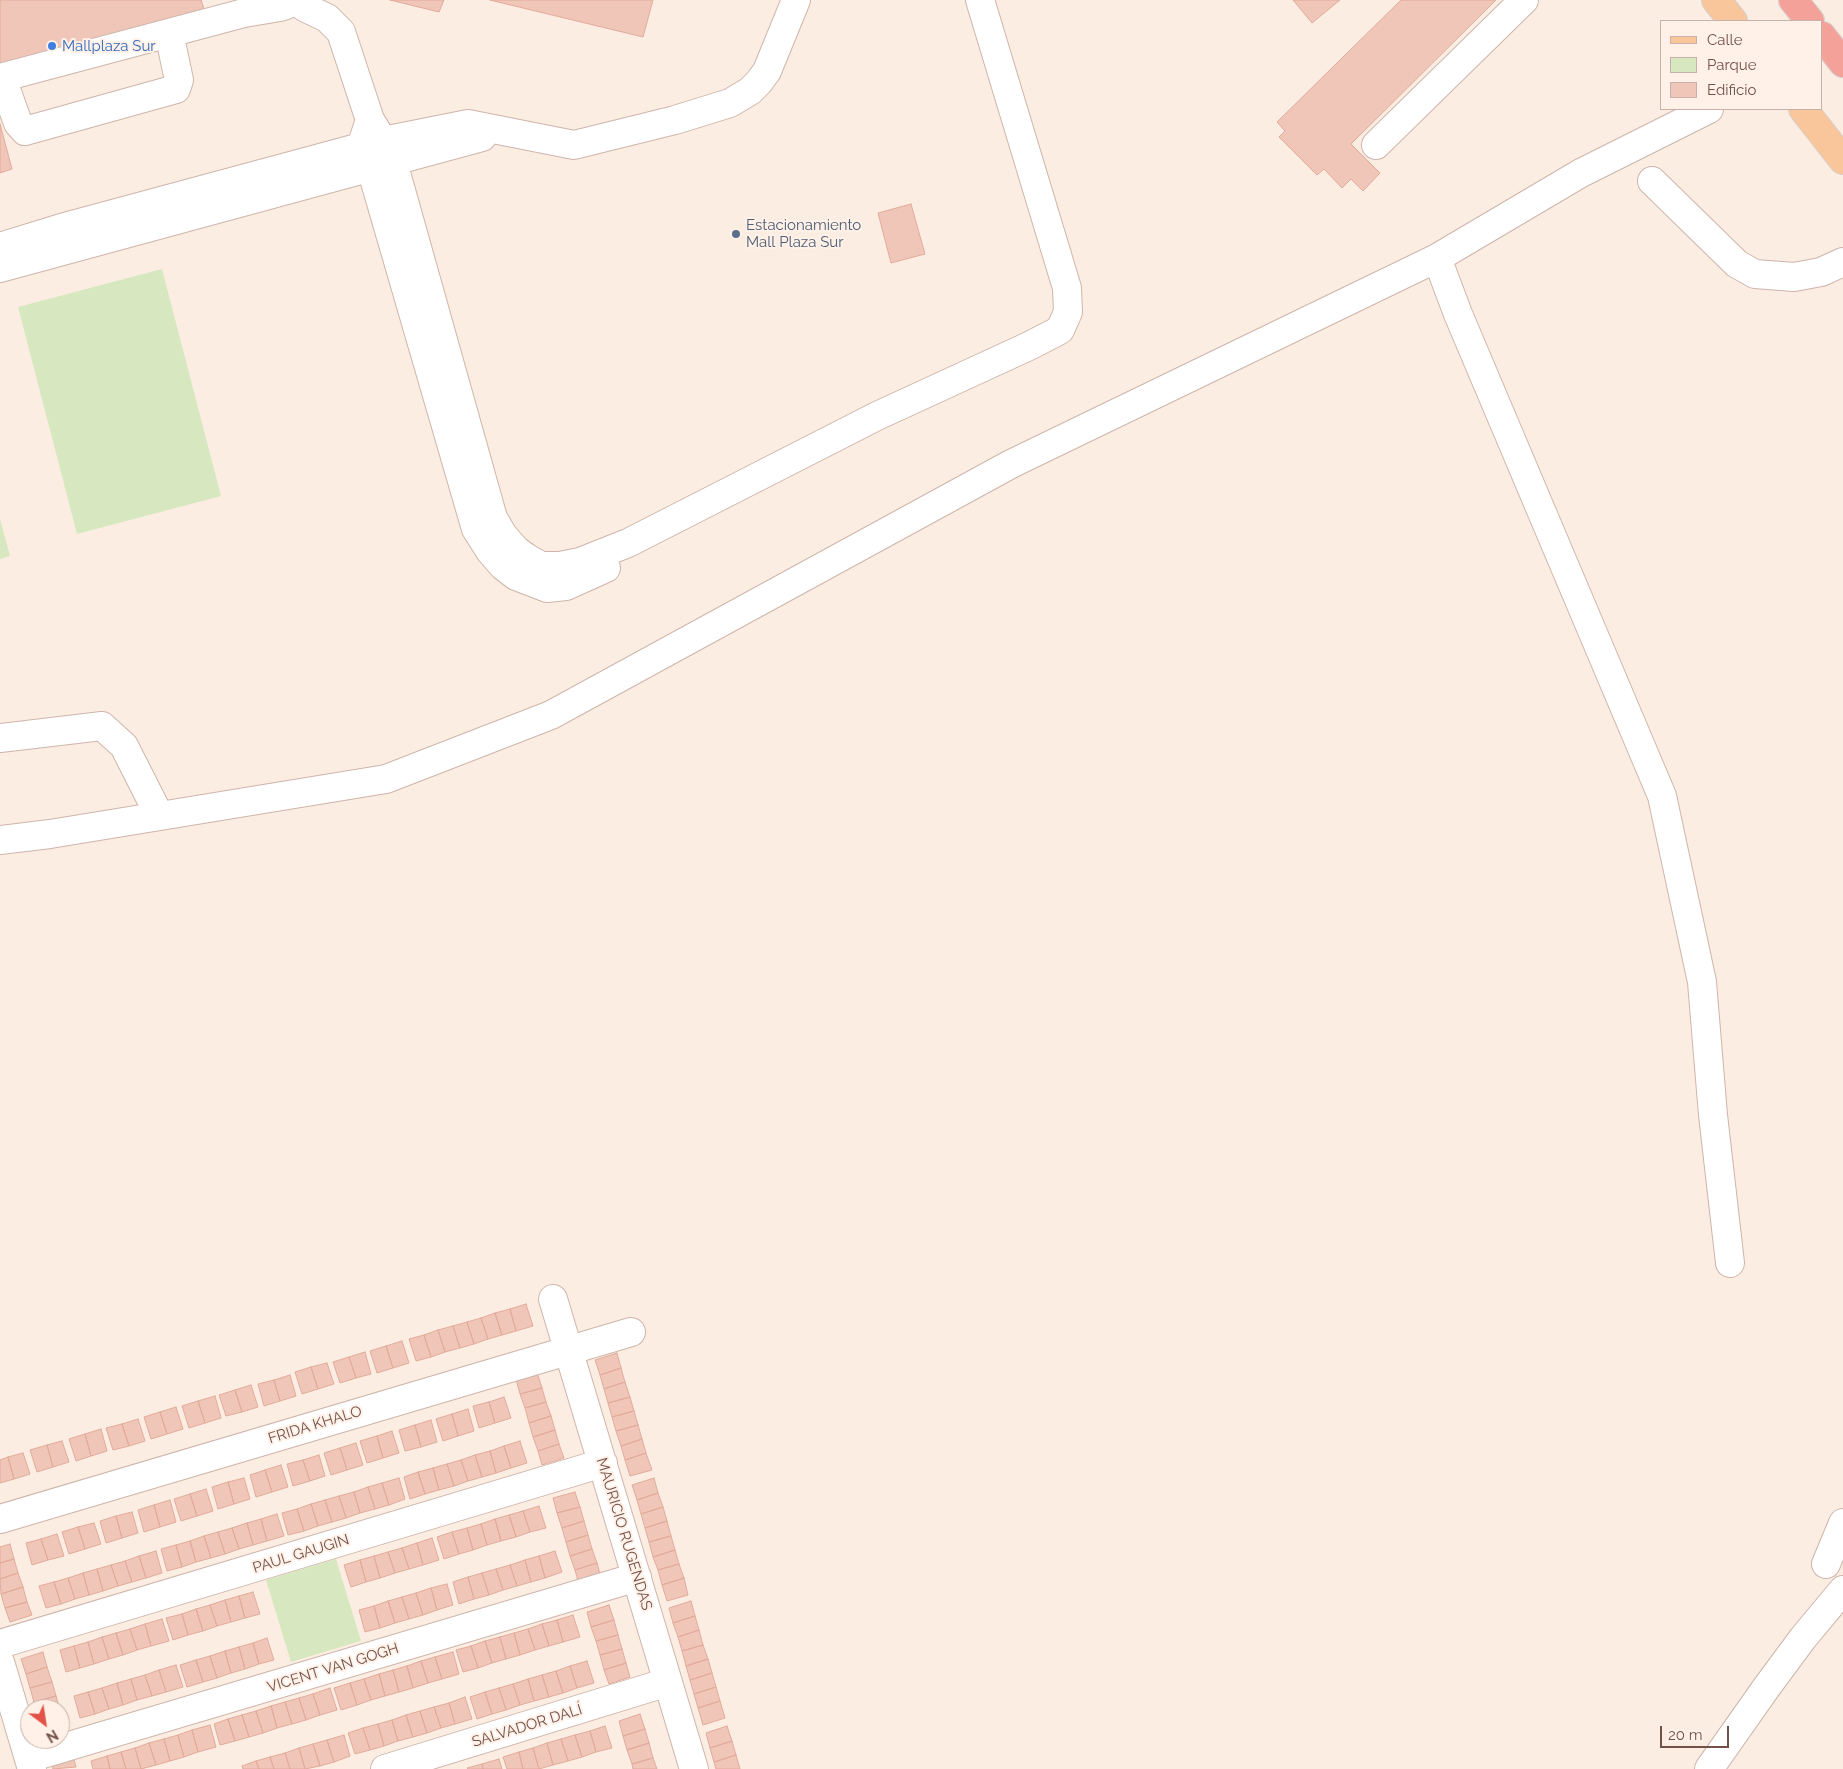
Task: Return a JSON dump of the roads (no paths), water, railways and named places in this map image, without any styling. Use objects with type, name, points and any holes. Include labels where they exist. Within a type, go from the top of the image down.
[{"type":"highway","points":[[1793,0],[1809,20]]},
{"type":"highway","points":[[1823,37],[1843,63]]},
{"type":"main road","points":[[1716,0],[1732,20]]},
{"type":"main road","points":[[1804,110],[1843,160]]},
{"type":"street","points":[[169,33],[179,80],[176,89],[25,131],[18,122],[1,78],[169,33],[259,9],[280,7],[293,0],[326,18],[341,32],[375,147],[493,518],[503,535],[516,550],[541,566],[560,566],[580,562],[628,543],[878,416],[1060,330],[1068,312],[1067,288],[980,0]]},
{"type":"street","points":[[0,247],[61,228],[375,147],[514,134],[574,146],[675,120],[730,103],[750,91],[760,82],[767,71],[796,0]]},
{"type":"street","points":[[375,147],[476,529],[490,551],[503,566],[516,576],[547,588],[566,586],[633,557],[782,483],[832,461],[1033,359],[1073,336],[1082,310],[1076,281],[997,0]]},
{"type":"street","points":[[1376,145],[1524,0]]},
{"type":"street","points":[[0,840],[50,834],[386,779],[551,715],[1011,464],[1437,258],[1581,173],[1707,110]]},
{"type":"street","points":[[0,268],[375,147]]},
{"type":"street","points":[[1652,181],[1737,264],[1755,274],[1794,277],[1821,272],[1843,262]]},
{"type":"street","points":[[1437,258],[1462,323],[1662,796],[1702,982],[1713,1115],[1730,1263]]},
{"type":"street","points":[[0,738],[102,726],[124,746],[159,815]]},
{"type":"street","name":"MAURICIO RUGENDAS","points":[[553,1299],[694,1769]]},
{"type":"street","name":"FRIDA KHALO","points":[[0,1519],[631,1332]]},
{"type":"street","name":"PAUL GAUGIN","points":[[0,1644],[603,1463]]},
{"type":"street","points":[[1826,1564],[1843,1523]]},
{"type":"street","name":"VICENT VAN GOGH","points":[[30,1764],[637,1578]]},
{"type":"street","points":[[1709,1769],[1772,1681],[1843,1590]]},
{"type":"street","points":[[0,1662],[10,1734],[30,1764]]},
{"type":"street","name":"SALVADOR DALÍ","points":[[385,1769],[668,1682]]},
{"type":"place","name":"Mallplaza Sur","points":[[52,46]]},
{"type":"place","name":"Estacionamiento Mall Plaza Sur","points":[[736,234]]}]
